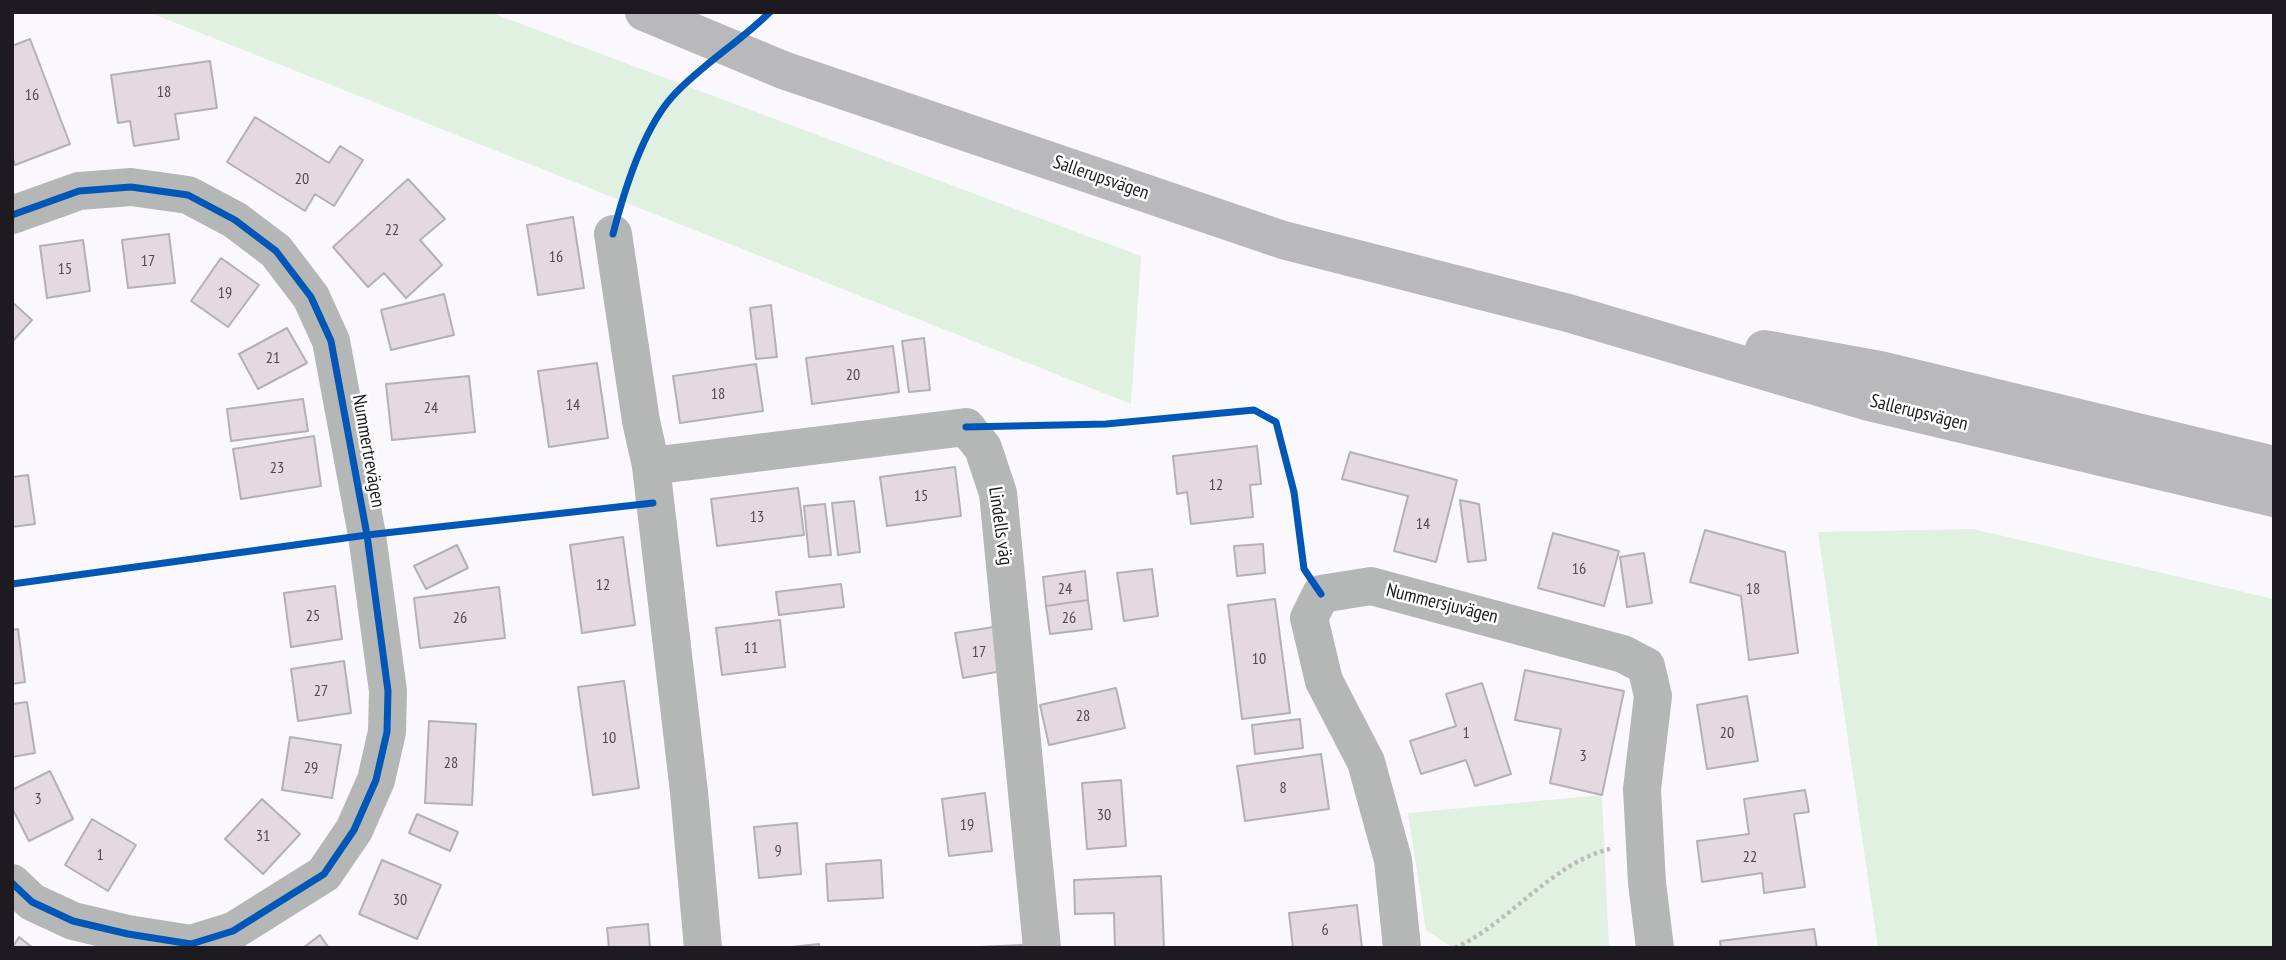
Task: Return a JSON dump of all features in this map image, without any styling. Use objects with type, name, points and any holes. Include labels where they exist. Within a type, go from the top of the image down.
[{"type":"main road","name":"Sallerupsvägen","points":[[644,12],[783,71],[1283,240],[1568,313],[1869,402],[2274,498]]},
{"type":"main road","name":"Sallerupsvägen","points":[[1568,313],[1880,370],[2274,465]]},
{"type":"street","name":"Nummertrevägen","points":[[12,215],[79,191],[131,187],[188,195],[235,220],[276,251],[311,297],[331,341],[367,535],[388,691],[387,732],[376,780],[354,830],[324,874],[233,931],[192,946],[128,934],[73,920],[32,902],[12,883]]},
{"type":"street","points":[[613,234],[641,421],[651,466],[689,793],[703,948]]},
{"type":"street","name":"Lindells väg","points":[[651,466],[966,427],[983,448],[998,493],[1042,948]]},
{"type":"street","name":"Nummersjuvägen","points":[[1402,948],[1393,860],[1366,762],[1324,681],[1309,618],[1321,594],[1371,586],[1586,643],[1623,654],[1646,666],[1653,696],[1642,789],[1656,948]]},
{"type":"path","points":[[1455,948],[1497,922],[1574,865],[1604,851],[1645,842]]},
{"type":"green space","points":[[12,12],[489,12],[1141,256],[1131,404],[153,14]]},
{"type":"green space","points":[[1973,529],[2274,599],[2274,948],[1878,948],[1818,532]]},
{"type":"green space","points":[[1602,795],[1609,948],[1453,948],[1426,930],[1408,813]]},
{"type":"building","points":[[30,39],[70,144],[15,165],[12,156],[12,46]]},
{"type":"building","points":[[210,61],[217,108],[175,114],[179,139],[134,146],[130,121],[118,123],[111,75]]},
{"type":"building","points":[[255,117],[329,163],[340,146],[363,160],[334,206],[315,194],[305,211],[227,162]]},
{"type":"building","points":[[408,179],[445,219],[420,240],[442,265],[406,298],[384,273],[368,287],[333,247]]},
{"type":"building","points":[[573,217],[584,288],[538,295],[527,225]]},
{"type":"building","points":[[169,234],[175,283],[128,288],[122,240]]},
{"type":"building","points":[[83,240],[90,291],[47,298],[40,246]]},
{"type":"building","points":[[221,258],[259,285],[228,327],[191,301]]},
{"type":"building","points":[[444,294],[454,335],[391,350],[381,310]]},
{"type":"building","points":[[12,302],[32,320],[12,342]]},
{"type":"building","points":[[771,305],[777,357],[756,359],[750,308]]},
{"type":"building","points":[[287,328],[307,363],[258,389],[239,354]]},
{"type":"building","points":[[924,338],[930,390],[909,392],[902,341]]},
{"type":"building","points":[[893,346],[899,392],[812,404],[806,358]]},
{"type":"building","points":[[597,363],[608,438],[549,447],[538,371]]},
{"type":"building","points":[[756,364],[763,411],[680,423],[673,376]]},
{"type":"building","points":[[469,376],[475,432],[392,440],[386,384]]},
{"type":"building","points":[[303,399],[308,431],[231,441],[227,409]]},
{"type":"building","points":[[314,436],[321,486],[241,499],[233,449]]},
{"type":"building","points":[[1257,446],[1261,484],[1250,485],[1253,517],[1191,524],[1187,492],[1177,494],[1173,456]]},
{"type":"building","points":[[1350,452],[1457,480],[1436,562],[1394,551],[1408,496],[1342,479]]},
{"type":"building","points":[[955,467],[961,516],[887,526],[880,477]]},
{"type":"building","points":[[28,475],[35,524],[12,527],[12,477]]},
{"type":"building","points":[[798,488],[804,535],[717,546],[711,499]]},
{"type":"building","points":[[1460,500],[1479,504],[1486,560],[1468,562]]},
{"type":"building","points":[[854,501],[860,552],[838,555],[832,503]]},
{"type":"building","points":[[825,504],[831,555],[809,557],[804,506]]},
{"type":"building","points":[[1705,530],[1785,552],[1798,653],[1749,660],[1741,596],[1690,582]]},
{"type":"building","points":[[1553,533],[1619,551],[1604,606],[1538,588]]},
{"type":"building","points":[[623,537],[635,625],[582,633],[570,545]]},
{"type":"building","points":[[1263,544],[1265,573],[1237,576],[1234,546]]},
{"type":"building","points":[[457,545],[468,568],[426,589],[414,566]]},
{"type":"building","points":[[1644,553],[1652,603],[1627,607],[1620,557]]},
{"type":"building","points":[[1152,569],[1158,616],[1124,621],[1117,573]]},
{"type":"building","points":[[1085,571],[1088,600],[1046,606],[1043,577]]},
{"type":"building","points":[[841,584],[844,607],[779,615],[776,592]]},
{"type":"building","points":[[335,586],[342,639],[291,647],[284,593]]},
{"type":"building","points":[[499,587],[505,638],[420,648],[414,598]]},
{"type":"building","points":[[1275,599],[1290,713],[1242,719],[1228,605]]},
{"type":"building","points":[[1088,600],[1092,629],[1050,634],[1046,606]]},
{"type":"building","points":[[780,620],[785,667],[722,675],[716,628]]},
{"type":"building","points":[[994,627],[1002,671],[963,678],[955,633]]},
{"type":"building","points":[[18,629],[25,682],[12,684],[12,630]]},
{"type":"building","points":[[344,661],[351,713],[298,721],[291,669]]},
{"type":"building","points":[[1525,670],[1624,691],[1602,795],[1550,783],[1561,729],[1515,720]]},
{"type":"building","points":[[624,681],[639,788],[593,795],[578,687]]},
{"type":"building","points":[[1482,683],[1511,774],[1475,786],[1466,760],[1421,774],[1410,741],[1456,726],[1446,694]]},
{"type":"building","points":[[1116,688],[1125,728],[1049,745],[1040,705]]},
{"type":"building","points":[[1747,696],[1758,761],[1707,769],[1697,705]]},
{"type":"building","points":[[27,702],[35,753],[12,757],[12,704]]},
{"type":"building","points":[[1300,719],[1303,748],[1255,754],[1252,725]]},
{"type":"building","points":[[429,721],[476,724],[472,805],[425,803]]},
{"type":"building","points":[[290,737],[341,745],[332,798],[282,790]]},
{"type":"building","points":[[1321,754],[1329,809],[1245,821],[1237,766]]},
{"type":"building","points":[[50,771],[73,819],[29,841],[12,808],[12,790]]},
{"type":"building","points":[[1121,780],[1126,846],[1087,849],[1082,783]]},
{"type":"building","points":[[1805,790],[1809,812],[1794,814],[1805,887],[1764,893],[1762,873],[1702,882],[1697,841],[1749,834],[1744,799]]},
{"type":"building","points":[[985,793],[992,851],[949,856],[942,799]]},
{"type":"building","points":[[262,799],[300,834],[263,874],[225,839]]},
{"type":"building","points":[[417,814],[458,832],[450,851],[409,833]]},
{"type":"building","points":[[92,819],[136,845],[108,891],[65,865]]},
{"type":"building","points":[[797,823],[801,874],[759,878],[754,827]]},
{"type":"building","points":[[382,860],[441,885],[417,939],[359,914]]},
{"type":"building","points":[[881,860],[883,898],[828,901],[826,864]]},
{"type":"building","points":[[1161,876],[1164,948],[1115,948],[1114,913],[1075,914],[1074,880]]},
{"type":"building","points":[[1357,905],[1362,948],[1293,948],[1289,913]]},
{"type":"building","points":[[648,924],[650,948],[609,948],[607,928]]},
{"type":"building","points":[[1814,929],[1817,948],[1721,948],[1720,941]]},
{"type":"building","points":[[320,935],[329,948],[303,948]]},
{"type":"building","points":[[19,937],[33,948],[12,948]]},
{"type":"building","points":[[819,944],[819,948],[782,948]]},
{"type":"building","points":[[1022,945],[1022,948],[979,948],[979,947]]},
{"type":"cycle path","points":[[613,234],[635,162],[661,111],[695,74],[770,12]]},
{"type":"cycle path","points":[[12,215],[79,191],[131,187],[188,195],[235,220],[276,251],[311,297],[331,341],[367,535],[388,691],[387,732],[376,780],[354,830],[324,874],[233,931],[191,944],[128,934],[73,921],[32,902],[12,883]]},
{"type":"cycle path","points":[[966,427],[1106,424],[1254,410],[1276,422],[1294,492],[1304,569],[1321,594]]},
{"type":"cycle path","points":[[12,584],[367,535],[653,503]]}]
